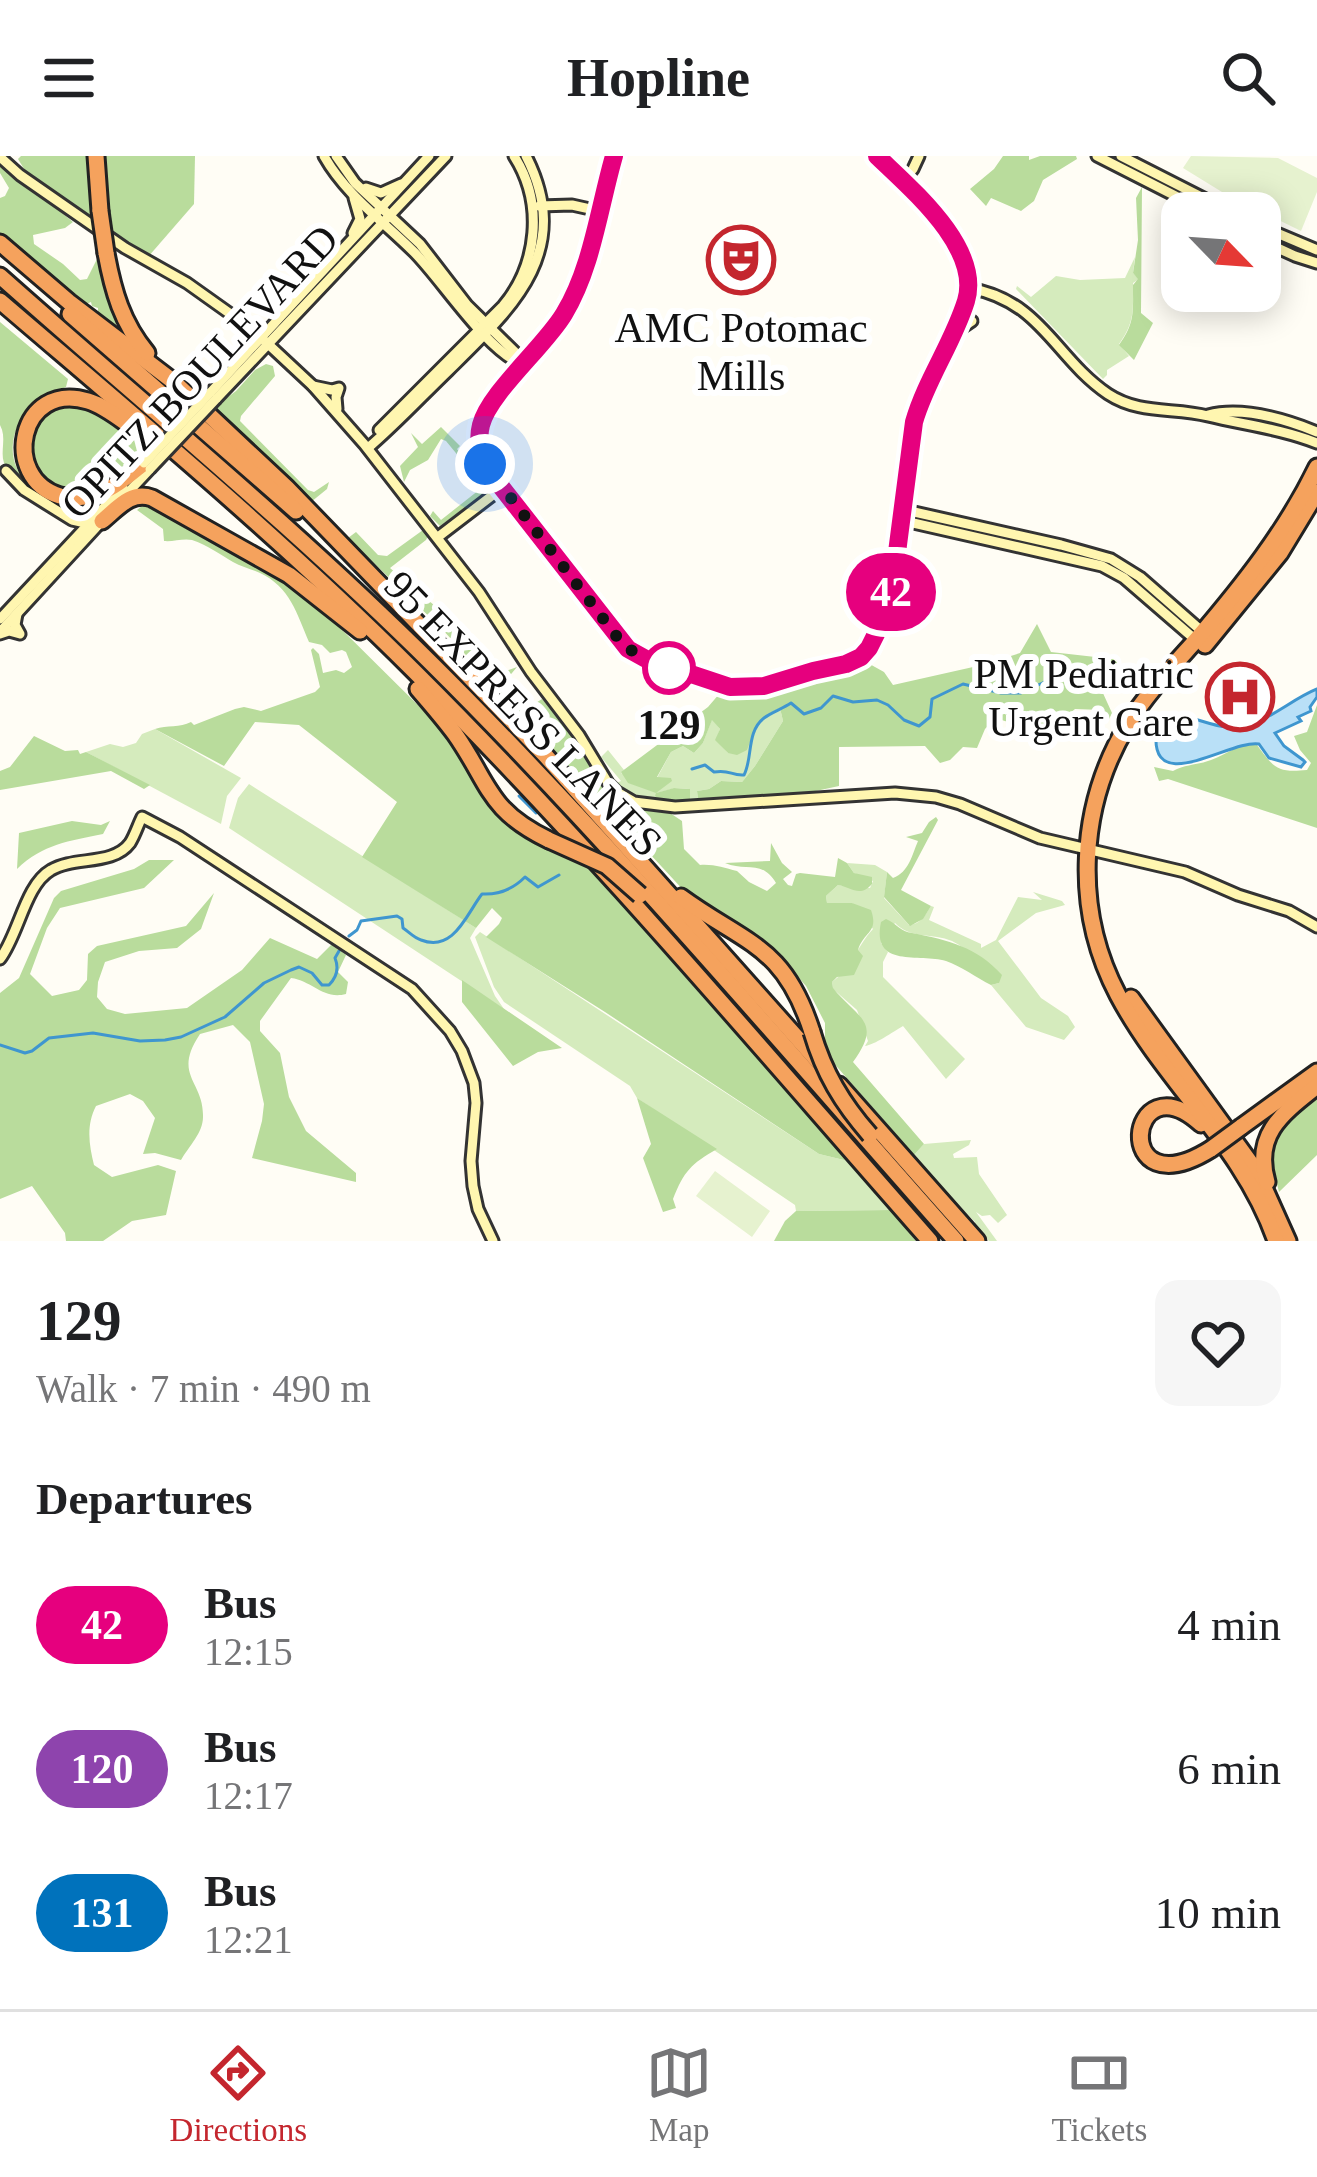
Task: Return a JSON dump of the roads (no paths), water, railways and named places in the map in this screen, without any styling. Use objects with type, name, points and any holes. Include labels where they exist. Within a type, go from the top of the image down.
[{"type":"highway","points":[[94,156],[116,298],[142,347],[287,488],[532,741],[976,1241]]},
{"type":"highway","points":[[0,243],[182,390]]},
{"type":"highway","points":[[0,255],[241,461],[392,598]]},
{"type":"highway","points":[[0,267],[181,421]]},
{"type":"highway","name":"95 EXPRESS LANES","points":[[0,277],[248,491],[482,715],[588,826],[956,1241]]},
{"type":"highway","points":[[0,301],[303,565],[413,670],[542,803],[928,1241]]},
{"type":"highway","points":[[0,314],[268,545],[542,803]]},
{"type":"highway","points":[[136,430],[90,401],[56,400],[35,410],[22,424],[16,445],[18,464],[46,491],[69,497],[112,487],[147,466]]},
{"type":"highway","points":[[1218,1147],[1114,987],[1091,918],[1087,879],[1122,756],[1148,712],[1274,543],[1317,466]]},
{"type":"highway","points":[[1203,639],[1273,563],[1317,493]]},
{"type":"highway","points":[[102,515],[132,497],[152,498],[289,575],[360,632]]},
{"type":"highway","points":[[418,689],[455,735],[481,782],[513,819],[607,866],[769,1030]]},
{"type":"highway","points":[[1092,852],[1102,919],[1123,982],[1257,1172],[1274,1219]]},
{"type":"highway","points":[[651,872],[681,898],[770,956],[795,989],[832,1086],[845,1106],[956,1241]]},
{"type":"highway","points":[[1288,1241],[1248,1179],[1218,1147],[1196,1118],[1175,1106],[1154,1110],[1141,1127],[1144,1152],[1161,1165],[1180,1164],[1218,1147],[1317,1072]]},
{"type":"highway","points":[[1274,1241],[1264,1147],[1276,1121],[1317,1086]]},
{"type":"street","points":[[324,156],[382,216],[430,254],[509,357],[521,360]]},
{"type":"street","points":[[336,156],[359,209],[360,219],[347,244]]},
{"type":"street","name":"OPITZ BOULEVARD","points":[[213,396],[364,244],[405,182],[429,156]]},
{"type":"street","name":"OPITZ BOULEVARD","points":[[0,619],[147,466],[181,421],[233,382],[347,244],[446,156]]},
{"type":"street","points":[[514,156],[538,206]]},
{"type":"street","points":[[366,446],[513,304],[533,270],[540,243],[538,206],[536,178],[526,156]]},
{"type":"street","points":[[614,156],[572,298],[553,331],[521,360],[490,406],[479,444],[483,460],[502,488],[628,649],[730,687],[764,686],[850,663],[865,653],[889,601],[914,422],[969,288],[966,263],[957,244],[877,156]]},
{"type":"street","points":[[902,183],[919,156]]},
{"type":"street","points":[[1098,156],[1168,192]]},
{"type":"street","points":[[1120,156],[1191,192]]},
{"type":"street","points":[[0,157],[125,248],[187,283],[266,341],[313,386],[438,537],[608,783],[628,800],[675,807],[923,795],[960,804],[1028,835],[1185,872],[1238,896],[1289,911],[1317,927]]},
{"type":"street","points":[[353,188],[381,193],[405,182]]},
{"type":"street","points":[[538,206],[599,211]]},
{"type":"street","points":[[382,216],[486,328]]},
{"type":"street","points":[[1281,235],[1317,250]]},
{"type":"street","points":[[364,244],[400,239]]},
{"type":"street","points":[[1281,248],[1317,263]]},
{"type":"street","points":[[969,288],[998,294],[1017,305],[1098,386],[1122,401],[1148,410],[1270,427],[1317,443]]},
{"type":"street","points":[[949,338],[972,321]]},
{"type":"street","points":[[233,382],[268,360],[295,369]]},
{"type":"street","points":[[313,386],[339,388],[338,412]]},
{"type":"street","points":[[1208,416],[1218,412],[1260,415],[1317,432]]},
{"type":"street","points":[[6,471],[24,490],[74,520],[102,515]]},
{"type":"street","points":[[438,537],[502,488]]},
{"type":"street","name":"OPITZ BOULEVARD","points":[[0,633],[20,634],[15,624],[18,612],[102,515]]},
{"type":"street","points":[[901,515],[1102,566],[1203,639]]},
{"type":"street","points":[[901,515],[1103,556],[1140,577],[1203,639]]},
{"type":"street","points":[[76,549],[94,550]]},
{"type":"street","points":[[0,958],[13,940],[34,888],[58,866],[121,851],[142,817],[190,843],[412,988],[433,1009],[458,1042],[472,1076],[476,1097],[472,1186],[493,1241]]},
{"type":"water","points":[[1317,689],[1311,711],[1275,733],[1305,762],[1301,767],[1269,758],[1259,744],[1180,764],[1167,762],[1158,753],[1156,736],[1179,716],[1239,727],[1262,720]]},
{"type":"waterway","points":[[692,769],[705,765],[714,772],[744,775],[758,724],[791,703],[804,714],[821,708],[833,696],[853,702],[877,700],[919,726],[930,717],[932,699],[963,684],[1021,693],[1075,671],[1095,674],[1114,688]]},
{"type":"waterway","points":[[490,777],[499,789]]},
{"type":"waterway","points":[[519,796],[536,813]]},
{"type":"waterway","points":[[349,936],[361,921],[397,916],[416,938],[442,941],[458,929],[482,894],[506,890],[525,877],[538,887],[559,875]]},
{"type":"waterway","points":[[0,1045],[25,1053],[49,1038],[93,1033],[140,1041],[181,1037],[225,1017],[264,983],[299,967],[322,985],[329,985],[339,951]]},
{"type":"place","name":"AMC Potomac Mills","points":[[741,260]]},
{"type":"place","name":"129","points":[[669,668]]},
{"type":"place","name":"PM Pediatric Urgent Care","points":[[1240,697]]}]
